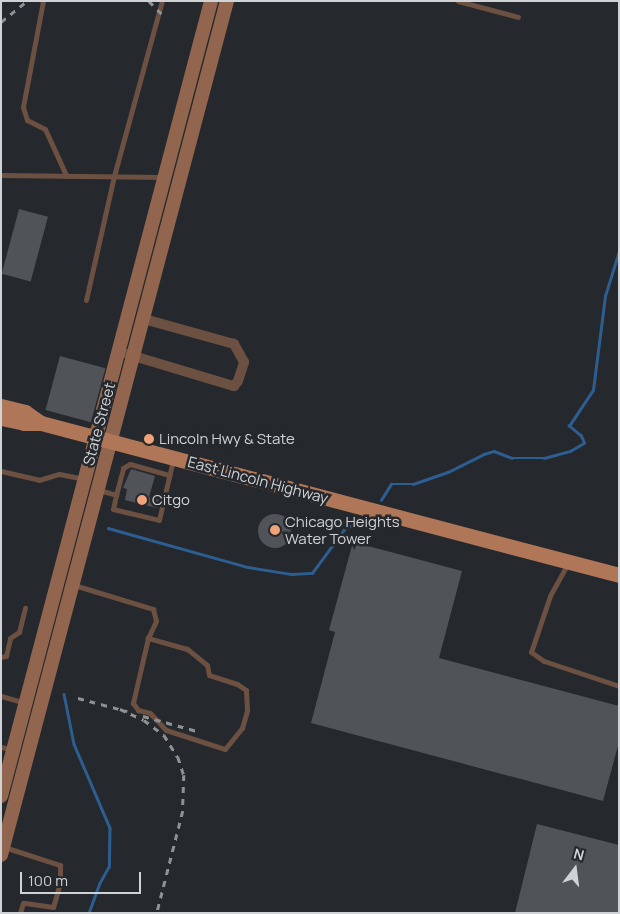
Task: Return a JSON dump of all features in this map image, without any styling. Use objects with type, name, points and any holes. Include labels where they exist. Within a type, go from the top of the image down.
[{"type":"main road","name":"East Lincoln Highway","points":[[1,406],[25,412],[41,423]]},
{"type":"main road","name":"East Lincoln Highway","points":[[1,418],[24,423],[41,423],[619,575]]},
{"type":"street","name":"State Street","points":[[2,851],[99,490],[104,440],[120,352],[211,1]]},
{"type":"street","name":"State Street","points":[[1,796],[7,749],[26,703],[86,480],[104,440],[134,356],[227,1]]},
{"type":"street","points":[[120,352],[234,386],[244,362],[234,344],[144,319]]},
{"type":"lane","points":[[43,1],[23,107],[27,120],[45,129],[66,175]]},
{"type":"lane","points":[[86,300],[114,176],[162,1]]},
{"type":"lane","points":[[458,1],[518,17]]},
{"type":"lane","points":[[1,175],[166,177]]},
{"type":"lane","points":[[130,464],[134,448]]},
{"type":"lane","points":[[170,475],[130,464],[123,468],[113,509],[159,520],[170,475],[173,458]]},
{"type":"lane","points":[[1,471],[39,480],[59,474],[86,480]]},
{"type":"lane","points":[[99,490],[116,495]]},
{"type":"lane","points":[[569,562],[550,596],[531,652],[544,661],[619,686]]},
{"type":"lane","points":[[74,585],[153,609],[156,621],[148,638],[133,703],[138,710],[150,713],[166,730],[225,749],[242,728],[247,710],[246,690],[237,684],[209,675],[207,665],[186,649],[148,638]]},
{"type":"lane","points":[[1,658],[6,656],[10,638],[19,632],[25,608]]},
{"type":"lane","points":[[1,696],[26,703]]},
{"type":"lane","points":[[2,851],[60,865],[60,883],[53,907],[23,903],[20,913]]},
{"type":"building","points":[[19,209],[48,217],[31,281],[2,274]]},
{"type":"building","points":[[60,356],[105,368],[91,422],[46,410]]},
{"type":"building","name":"Citgo","points":[[131,469],[155,476],[149,497],[159,500],[157,508],[125,500],[127,489],[123,488]]},
{"type":"building","name":"Chicago Heights Water Tower","points":[[275,514],[287,519],[292,531],[287,543],[275,548],[263,543],[258,531],[263,519]]},
{"type":"building","points":[[353,542],[462,571],[439,658],[619,706],[619,742],[603,801],[311,723],[335,632],[329,630]]},
{"type":"building","points":[[537,824],[619,845],[619,913],[515,913]]},
{"type":"waterway","points":[[381,500],[391,484],[413,484],[448,472],[494,451],[512,458],[544,458],[570,451],[584,443],[581,436],[569,426],[593,390],[605,296],[619,251]]},
{"type":"waterway","points":[[108,528],[248,567],[291,574],[312,573],[346,527],[372,522]]},
{"type":"waterway","points":[[64,694],[74,744],[110,828],[109,867],[100,883],[89,913]]},
{"type":"railway","points":[[1,22],[27,1]]},
{"type":"railway","points":[[149,1],[165,17]]},
{"type":"railway","points":[[78,698],[127,711]]},
{"type":"railway","points":[[120,709],[144,720],[164,735],[178,757],[184,775],[183,811],[157,913]]},
{"type":"railway","points":[[143,716],[197,731]]},
{"type":"place","name":"Lincoln Hwy & State","points":[[149,439]]},
{"type":"place","name":"Citgo","points":[[142,500]]},
{"type":"place","name":"Chicago Heights Water Tower","points":[[275,530]]}]
